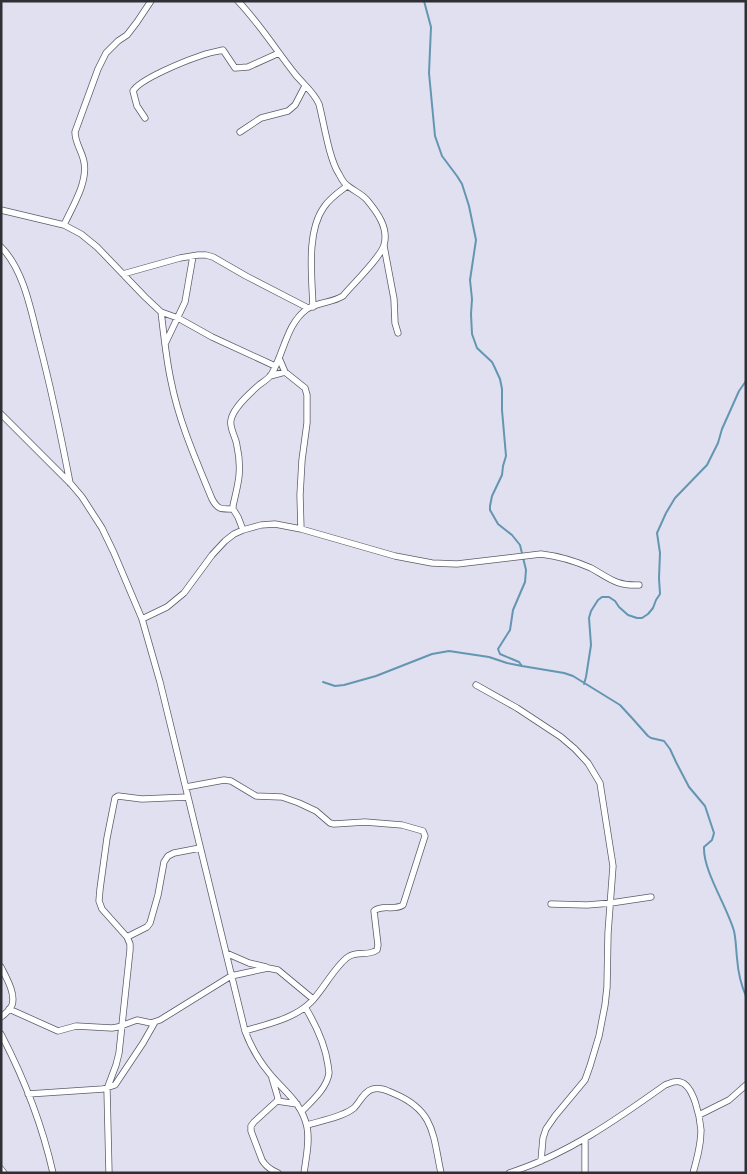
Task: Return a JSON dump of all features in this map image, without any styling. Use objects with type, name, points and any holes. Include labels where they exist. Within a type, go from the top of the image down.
[{"type":"street","points":[[64,225],[83,184],[85,174],[84,163],[75,140],[75,132],[98,69],[106,53],[126,35],[151,1]]},
{"type":"street","points":[[238,1],[316,98],[337,173],[347,186],[366,199],[383,224],[384,246],[394,299],[398,334]]},
{"type":"street","points":[[145,118],[137,106],[134,91],[136,87],[154,76],[201,55],[223,50],[235,68],[248,67],[279,53]]},
{"type":"street","points":[[240,132],[261,118],[288,110],[295,105],[305,86]]},
{"type":"street","points":[[311,307],[312,248],[316,220],[329,200],[347,186]]},
{"type":"street","points":[[1,210],[64,225],[89,239],[161,312],[178,318],[212,337],[275,366]]},
{"type":"street","points":[[243,530],[233,506],[239,476],[236,443],[230,421],[235,410],[270,376],[289,333],[300,316],[311,307],[343,296],[384,246]]},
{"type":"street","points":[[1,247],[12,261],[24,288],[45,368],[71,484]]},
{"type":"street","points":[[123,274],[180,258],[206,255],[311,307]]},
{"type":"street","points":[[165,345],[178,318],[186,295],[193,256]]},
{"type":"street","points":[[161,312],[171,382],[183,425],[216,506],[220,509],[234,509]]},
{"type":"street","points":[[279,358],[285,372],[305,388],[307,395],[300,496],[301,529]]},
{"type":"street","points":[[270,376],[285,372]]},
{"type":"street","points":[[1,414],[82,497],[102,528],[114,552],[142,619],[151,648],[245,1031],[256,1056],[302,1111],[308,1135],[304,1173]]},
{"type":"street","points":[[142,619],[167,608],[184,593],[218,548],[234,534],[261,525],[275,524],[301,529],[395,556],[432,563],[457,564],[541,554],[567,559],[618,583],[638,584]]},
{"type":"street","points":[[476,685],[517,708],[561,737],[588,763],[600,783],[613,866],[608,933],[607,987],[598,1036],[585,1080],[546,1129],[543,1138],[541,1161]]},
{"type":"street","points":[[186,788],[224,780],[231,781],[256,796],[282,797],[300,803],[316,811],[330,823],[364,822],[402,826],[422,831],[424,834],[403,905],[398,908],[376,908],[374,911],[377,950],[370,954],[355,954],[346,958],[313,999],[293,1016],[245,1031]]},
{"type":"street","points":[[109,1173],[107,1089],[118,1059],[130,950],[127,937],[102,909],[99,901],[107,838],[115,798],[118,796],[142,799],[188,797]]},
{"type":"street","points":[[127,937],[150,923],[158,895],[164,862],[168,856],[200,848]]},
{"type":"street","points":[[551,904],[611,903],[651,897]]},
{"type":"street","points":[[226,953],[249,963],[278,970],[313,999]]},
{"type":"street","points":[[1,967],[12,991],[12,1004],[1,1018]]},
{"type":"street","points":[[9,1009],[58,1030],[76,1026],[112,1028],[137,1020],[151,1023],[232,976],[268,968]]},
{"type":"street","points":[[302,1111],[324,1086],[329,1072],[323,1041],[305,1007]]},
{"type":"street","points":[[28,1094],[107,1089],[115,1085],[155,1022]]},
{"type":"street","points":[[1,1034],[21,1073],[46,1144],[53,1173]]},
{"type":"street","points":[[271,1076],[278,1098],[277,1101],[254,1122],[251,1131],[264,1165],[278,1173]]},
{"type":"street","points":[[508,1173],[526,1168],[585,1139],[671,1082],[677,1081],[687,1086],[699,1115],[700,1147],[693,1173]]},
{"type":"street","points":[[699,1115],[729,1100],[746,1085]]},
{"type":"street","points":[[307,1125],[345,1113],[354,1107],[367,1092],[372,1089],[382,1088],[401,1097],[423,1112],[430,1122],[441,1173]]},
{"type":"street","points":[[277,1101],[298,1104]]},
{"type":"street","points":[[585,1139],[585,1173]]},
{"type":"street","points":[[1,1169],[4,1173]]},
{"type":"waterway","points":[[424,1],[431,27],[429,73],[435,136],[442,156],[462,184],[476,240],[470,280],[472,334],[477,348],[492,362],[500,379],[502,389],[506,456],[502,475],[492,496],[490,510],[498,524],[512,535],[520,545],[526,570],[525,582],[513,610],[510,630],[498,649],[500,654],[519,662],[522,666],[573,676],[620,705],[648,736],[664,741],[670,749],[689,787],[705,806],[714,833],[712,840],[704,847],[707,867],[731,921],[739,973],[746,996]]},
{"type":"waterway","points":[[584,684],[591,645],[589,618],[591,611],[602,597],[609,597],[628,615],[637,618],[642,618],[653,608],[660,594],[660,553],[657,533],[675,498],[707,465],[739,391],[746,381]]},
{"type":"waterway","points":[[323,682],[335,686],[344,685],[376,676],[432,654],[449,651],[489,657],[522,666]]}]
